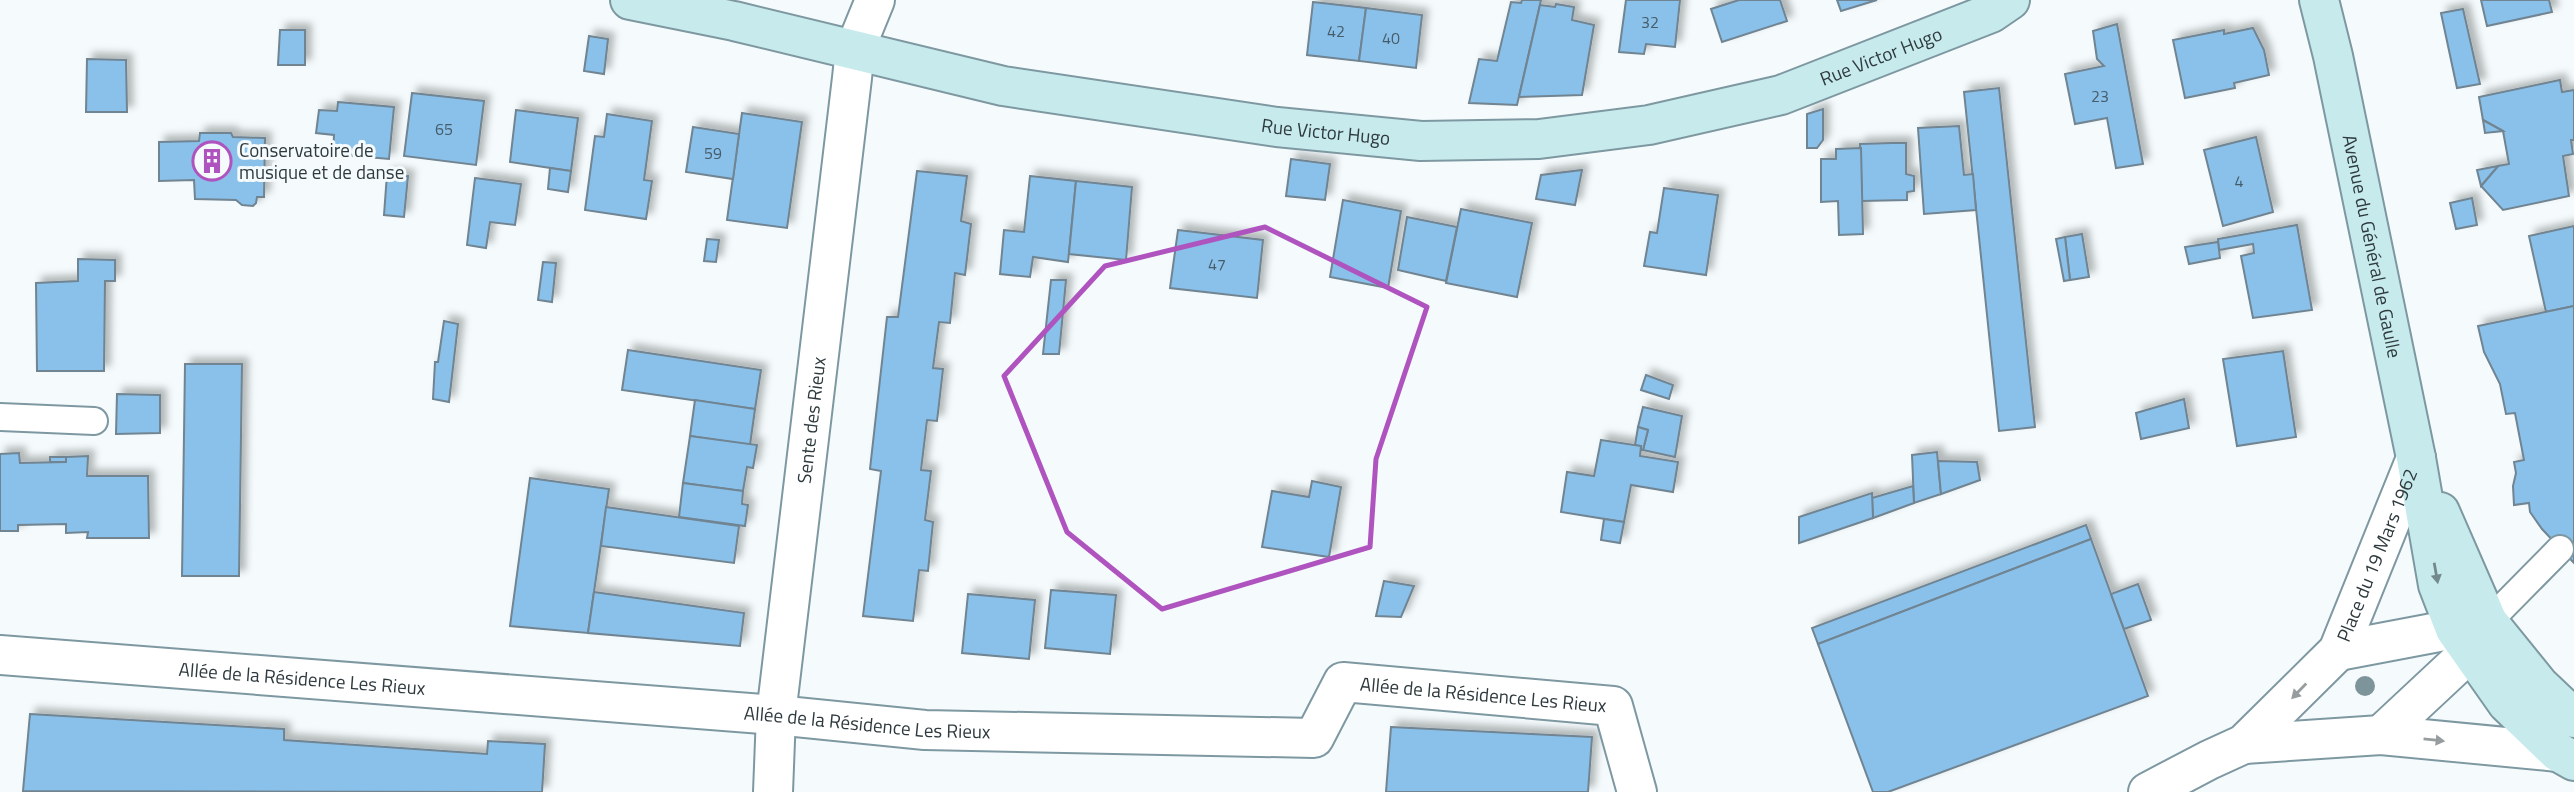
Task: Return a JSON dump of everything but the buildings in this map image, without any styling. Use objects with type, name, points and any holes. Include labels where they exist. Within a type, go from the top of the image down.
[{"type":"street","name":"Rue Victor Hugo","points":[[630,0],[855,49],[1003,86],[1277,127],[1421,141],[1539,139],[1648,125],[1781,96],[1991,13],[2010,0]]},
{"type":"street","name":"Sente des Rieux","points":[[774,792],[776,715],[855,49],[875,0]]},
{"type":"street","name":"Avenue du Général de Gaulle","points":[[2326,11],[2416,458],[2438,585],[2472,634],[2507,703],[2566,756]]},
{"type":"street","name":"Place du 19 Mars 1962","points":[[2244,744],[2338,651],[2416,458]]},
{"type":"street","name":"Avenue du Général de Gaulle","points":[[2472,634],[2539,685],[2574,718]]},
{"type":"street","name":"Place du 19 Mars 1962","points":[[2338,651],[2472,634]]},
{"type":"street","points":[[2381,735],[2472,634]]},
{"type":"street","name":"Allée de la Résidence Les Rieux","points":[[0,655],[776,715],[925,730],[1314,738],[1343,682],[1613,706],[1637,792]]},
{"type":"street","points":[[2148,792],[2244,744],[2381,735],[2566,756]]},
{"type":"lane","points":[[0,417],[93,421]]},
{"type":"lane","points":[[2472,634],[2560,549]]},
{"type":"highlighted area","points":[[1265,227],[1427,307],[1376,459],[1370,547],[1162,609],[1067,532],[1004,376],[1105,266]]},
{"type":"place","name":"Conservatoire de musique et de danse","points":[[212,161]]}]
